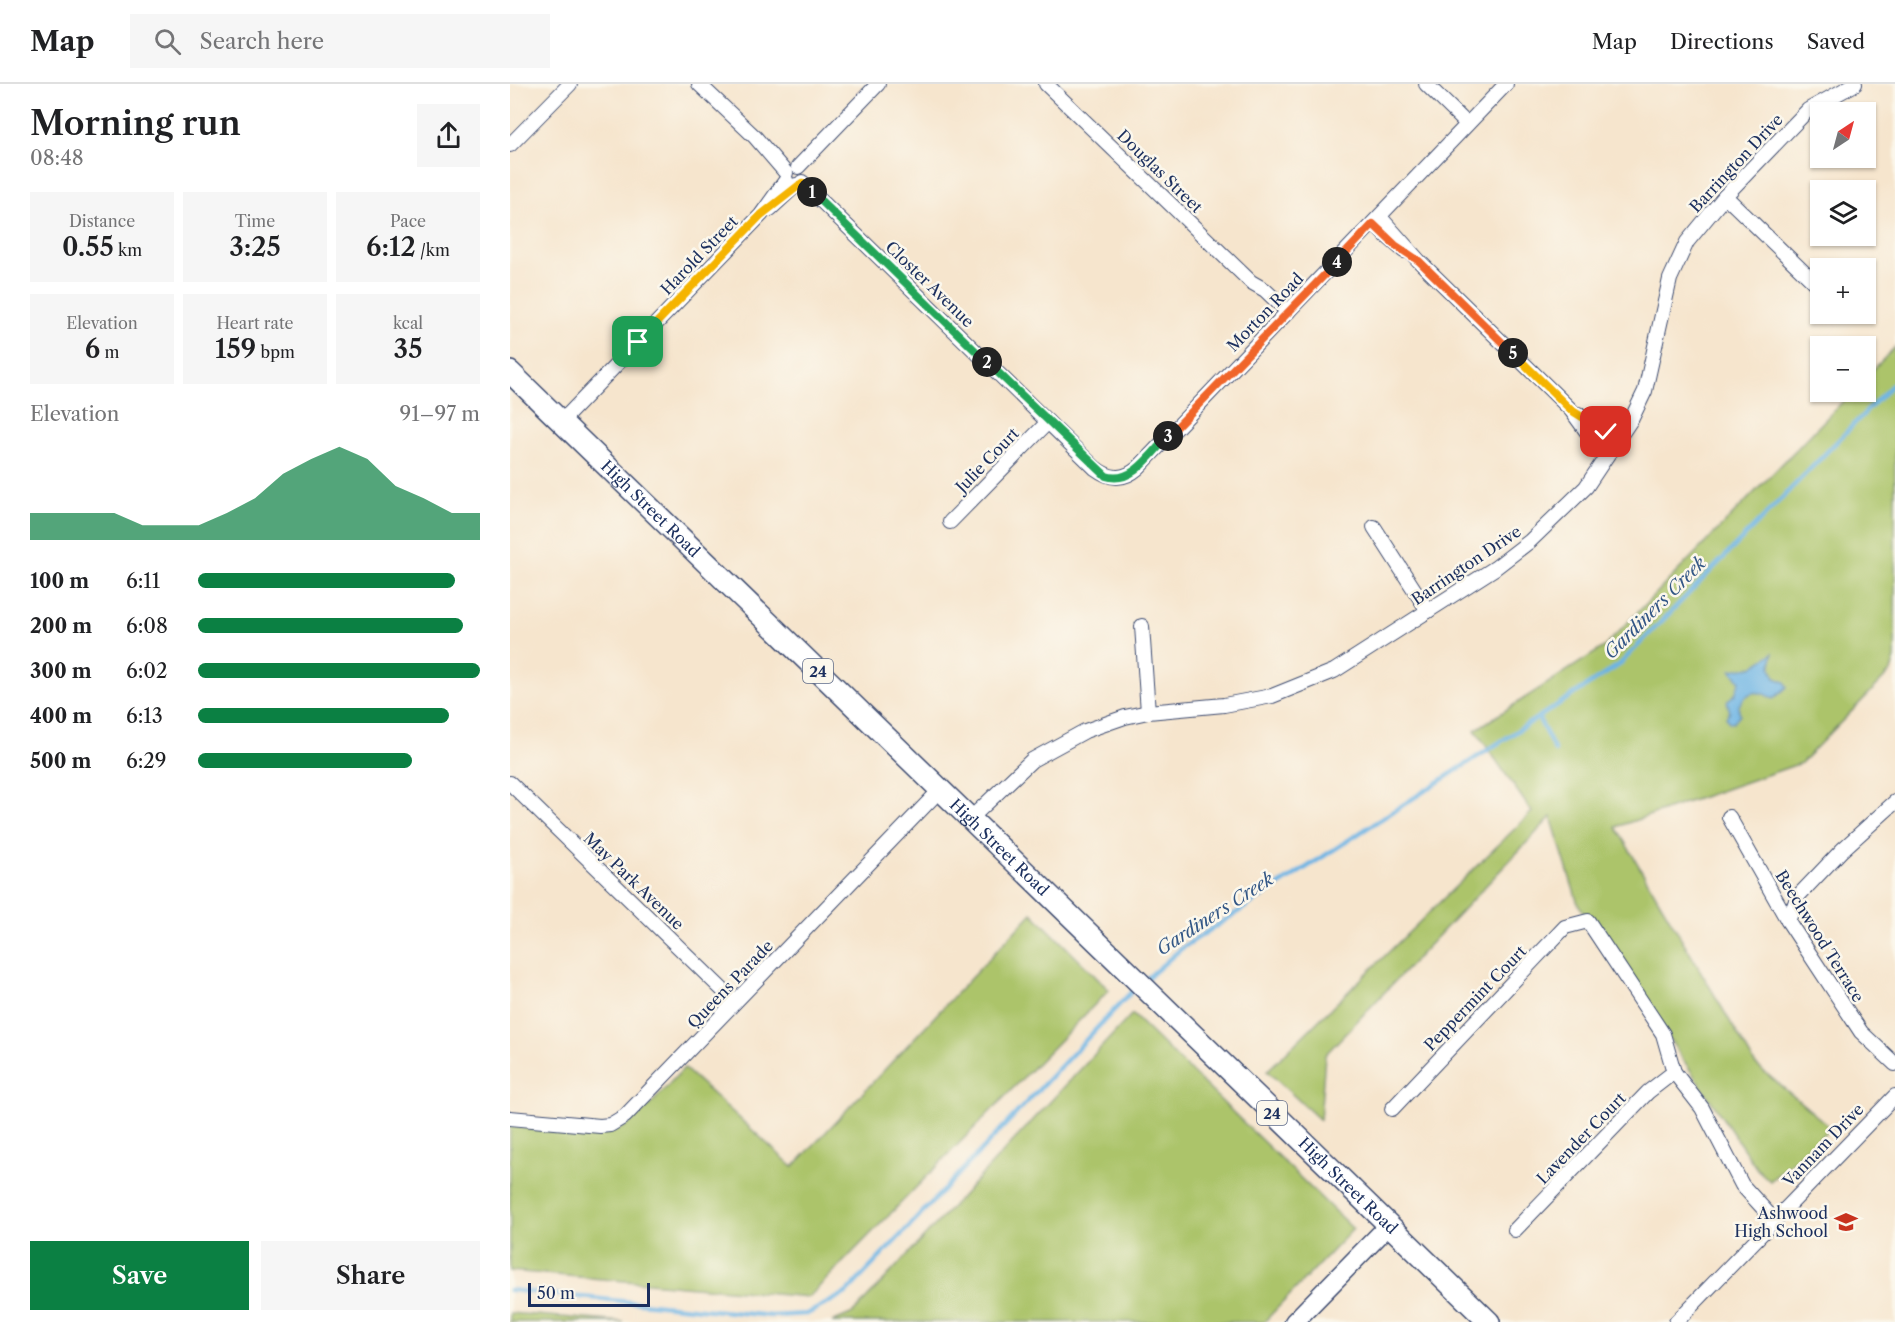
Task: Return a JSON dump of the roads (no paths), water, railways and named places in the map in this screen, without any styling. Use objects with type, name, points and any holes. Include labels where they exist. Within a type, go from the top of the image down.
[{"type":"main road","name":"High Street Road","points":[[510,372],[1489,1322]]},
{"type":"street","points":[[510,145],[570,84]]},
{"type":"street","name":"Closter Avenue","points":[[699,84],[1095,468],[1106,476],[1118,478]]},
{"type":"street","name":"Harold Street","points":[[561,422],[761,215],[782,200],[794,176],[878,84]]},
{"type":"street","name":"Douglas Street","points":[[1046,84],[1251,282],[1259,296],[1285,315]]},
{"type":"street","points":[[1426,84],[1467,124]]},
{"type":"street","name":"Morton Road","points":[[1118,478],[1138,468],[1506,84]]},
{"type":"street","name":"Barrington Drive","points":[[970,819],[1010,778],[1048,749],[1104,723],[1148,712],[1249,701],[1304,685],[1334,671],[1495,568],[1544,529],[1586,487],[1614,446],[1645,391],[1670,279],[1687,242],[1725,196],[1808,110],[1855,84]]},
{"type":"street","points":[[1725,196],[1810,278]]},
{"type":"street","points":[[1377,220],[1402,238],[1419,261],[1571,410],[1587,432],[1614,446]]},
{"type":"street","name":"Julie Court","points":[[950,522],[1048,422]]},
{"type":"street","points":[[1374,527],[1428,611]]},
{"type":"street","points":[[1142,626],[1148,712]]},
{"type":"street","name":"May Park Avenue","points":[[510,783],[735,1002]]},
{"type":"street","name":"Queens Parade","points":[[510,1118],[600,1126],[618,1121],[940,790]]},
{"type":"street","points":[[1788,921],[1798,896],[1842,850],[1895,802]]},
{"type":"street","name":"Beechwood Terrace","points":[[1729,817],[1788,921],[1861,1032],[1895,1064]]},
{"type":"street","name":"Peppermint Court","points":[[1392,1109],[1565,927],[1588,921],[1663,1034],[1674,1072]]},
{"type":"street","points":[[1674,1072],[1702,1108],[1742,1185],[1774,1220]]},
{"type":"street","name":"Lavender Court","points":[[1515,1230],[1648,1092],[1674,1072]]},
{"type":"street","name":"Vannam Drive","points":[[1676,1322],[1895,1096]]},
{"type":"street","points":[[1294,1322],[1389,1225]]},
{"type":"water","points":[[1773,653],[1771,667],[1775,678],[1785,682],[1787,687],[1773,699],[1758,693],[1749,694],[1738,707],[1740,714],[1733,723],[1729,722],[1726,717],[1730,712],[1727,701],[1735,694],[1740,681],[1731,670],[1752,667]]},
{"type":"waterway","name":"Gardiners Creek","points":[[1144,981],[1182,948],[1619,665],[1895,382]]},
{"type":"waterway","points":[[1539,719],[1555,751]]},
{"type":"waterway","name":"Gardiners Creek","points":[[510,1290],[772,1316],[807,1314],[846,1293],[1135,988]]},
{"type":"place","name":"Ashwood High School","points":[[1846,1222]]}]
